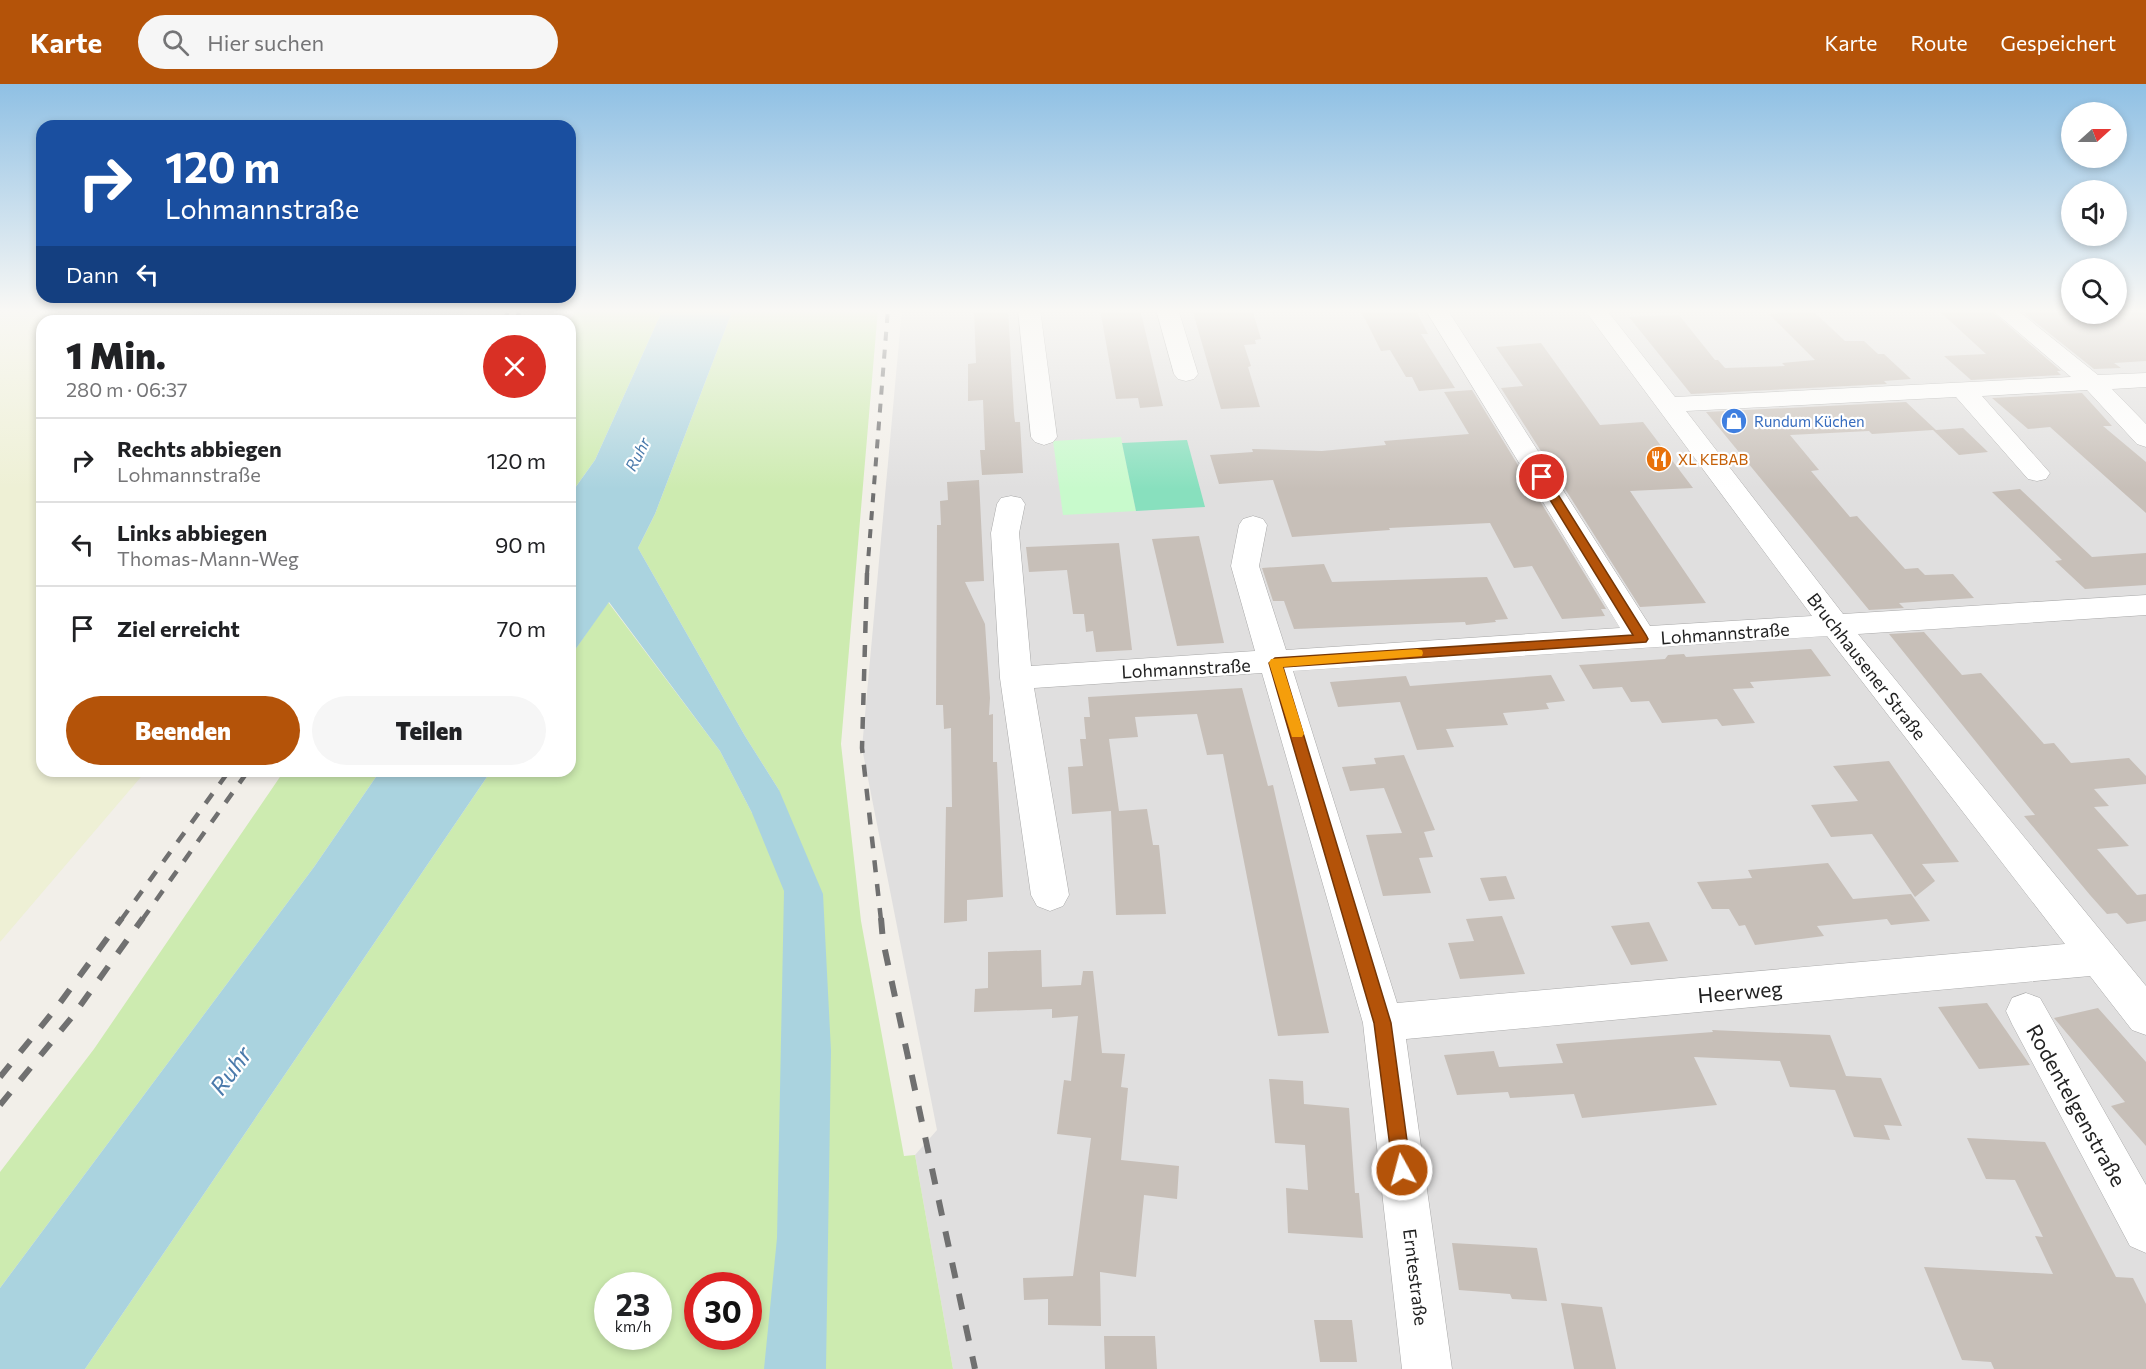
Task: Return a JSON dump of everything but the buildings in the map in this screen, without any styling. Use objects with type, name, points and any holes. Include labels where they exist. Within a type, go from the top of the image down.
[{"type":"street","points":[[1036,369],[1044,437]]},
{"type":"street","points":[[1185,369],[1186,374]]},
{"type":"street","points":[[1473,369],[1641,639]]},
{"type":"street","name":"Bruchhausener Straße","points":[[1639,369],[1836,627],[2097,958],[2140,1004]]},
{"type":"street","points":[[2076,369],[2093,383],[2146,439]]},
{"type":"street","points":[[1666,405],[2146,380]]},
{"type":"street","points":[[1963,390],[2037,473]]},
{"type":"street","points":[[1011,504],[1005,533],[1016,678],[1050,895]]},
{"type":"street","name":"Erntestraße","points":[[1253,525],[1245,566],[1383,1023],[1427,1369]]},
{"type":"street","name":"Lohmannstraße","points":[[1016,678],[1836,627],[2146,605]]},
{"type":"street","name":"Heerweg","points":[[1383,1023],[2097,958]]},
{"type":"street","name":"Rodentelgenstraße","points":[[2026,1011],[2146,1230]]},
{"type":"shaded area","points":[[897,369],[2146,369],[2146,1369],[953,1369],[915,1155],[937,1130],[862,748]]},
{"type":"green space","points":[[0,369],[36,369],[36,777],[141,777],[0,942]]},
{"type":"green space","points":[[576,369],[636,369],[595,460],[576,487]]},
{"type":"green space","points":[[710,369],[873,369],[841,744],[861,921],[904,1156],[915,1155],[953,1369],[85,1369],[487,777],[576,777],[576,648],[608,602],[720,751],[752,813],[779,790],[745,736],[638,548],[655,514]]},
{"type":"green space","points":[[1121,437],[1136,511],[1063,515],[1053,441]]},
{"type":"green space","points":[[1187,440],[1205,507],[1136,511],[1122,443]]},
{"type":"green space","points":[[280,777],[376,777],[314,867],[0,1288],[0,1172],[94,1049]]},
{"type":"water","name":"Ruhr","points":[[636,369],[710,369],[655,514],[638,548],[745,736],[779,790],[823,894],[831,1051],[826,1369],[764,1369],[777,1238],[784,891],[752,813],[720,751],[609,602],[576,649],[576,487],[595,460]]},
{"type":"water","name":"Ruhr","points":[[376,777],[487,777],[85,1369],[0,1369],[0,1288],[314,867]]},
{"type":"railway","points":[[867,574],[883,369]]},
{"type":"railway","points":[[867,573],[862,748],[881,920]]},
{"type":"railway","points":[[121,920],[225,777]]},
{"type":"railway","points":[[142,920],[244,777]]},
{"type":"railway","points":[[0,1077],[57,1007],[122,918]]},
{"type":"railway","points":[[0,1105],[72,1017],[143,918]]},
{"type":"railway","points":[[881,918],[883,941],[975,1369]]},
{"type":"slow traffic","points":[[1297,734],[1275,663],[1417,653]]},
{"type":"place","name":"Rundum Küchen","points":[[1734,421]]},
{"type":"place","name":"XL KEBAB","points":[[1659,459]]},
{"type":"route","points":[[1402,1170],[1383,1023],[1275,663],[1641,639],[1542,477]]}]
